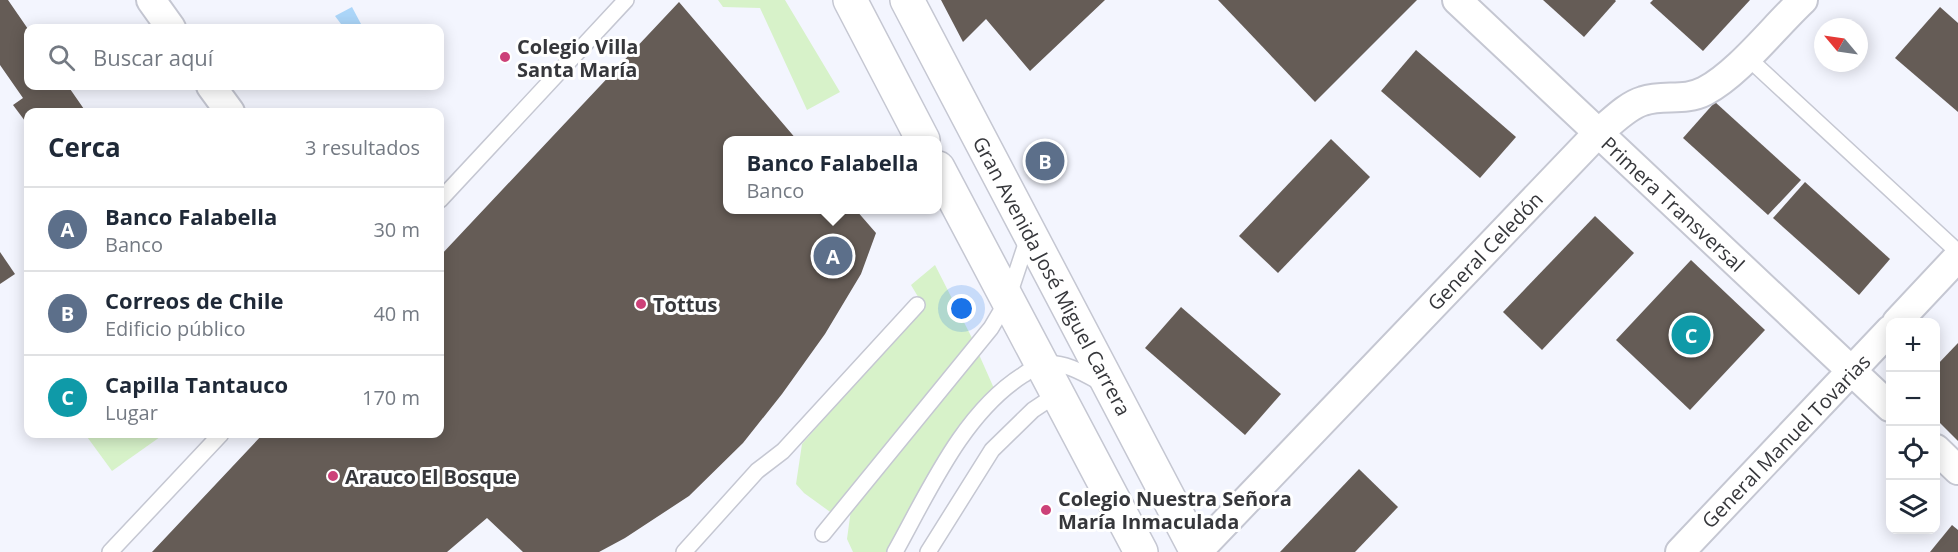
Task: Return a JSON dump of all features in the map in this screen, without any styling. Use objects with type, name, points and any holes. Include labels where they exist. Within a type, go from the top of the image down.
[{"type":"main road","points":[[850,0],[921,136]]},
{"type":"main road","name":"Gran Avenida José Miguel Carrera","points":[[907,0],[1197,552]]},
{"type":"main road","points":[[942,176],[1140,552]]},
{"type":"street","points":[[151,0],[168,24]]},
{"type":"street","name":"Primera Transversal","points":[[1456,0],[1886,403]]},
{"type":"street","name":"General Celedón","points":[[1197,552],[1598,133],[1633,105],[1644,100],[1689,98],[1707,90],[1747,57],[1803,0]]},
{"type":"street","points":[[214,90],[227,108]]},
{"type":"street","points":[[1902,318],[1958,257]]},
{"type":"street","name":"General Manuel Tovarias","points":[[1680,552],[1886,334]]},
{"type":"street","points":[[1940,454],[1958,470]]},
{"type":"lane","points":[[444,196],[626,0]]},
{"type":"lane","points":[[1747,57],[1958,252]]},
{"type":"lane","points":[[824,534],[991,328],[1007,301],[1029,234]]},
{"type":"lane","points":[[684,552],[756,471],[783,451],[917,305]]},
{"type":"lane","points":[[895,552],[930,488],[977,415],[1008,385],[1041,364],[1053,364],[1074,369],[1110,388]]},
{"type":"lane","points":[[928,552],[992,450],[1033,410],[1057,394]]},
{"type":"lane","points":[[110,552],[217,438]]},
{"type":"green space","points":[[718,0],[785,0],[840,92],[807,110],[760,8],[723,7]]},
{"type":"green space","points":[[935,265],[974,342],[833,514],[804,493],[796,484],[802,444],[923,305],[911,285]]},
{"type":"green space","points":[[977,350],[996,393],[932,480],[886,552],[853,552],[847,539],[852,502]]},
{"type":"green space","points":[[88,438],[159,438],[112,471]]},
{"type":"water","points":[[352,7],[361,24],[341,24],[335,16]]},
{"type":"building","points":[[0,0],[8,0],[25,24],[24,90],[71,90],[83,108],[24,108],[24,120],[13,105],[23,98],[0,65]]},
{"type":"building","points":[[941,0],[1105,0],[1030,71],[986,19],[963,42]]},
{"type":"building","points":[[1218,0],[1417,0],[1315,102]]},
{"type":"building","points":[[1543,0],[1615,0],[1616,1],[1584,37]]},
{"type":"building","points":[[1653,0],[1750,0],[1703,51],[1650,3]]},
{"type":"building","name":"Tottus","points":[[679,2],[794,136],[723,136],[723,214],[859,214],[876,233],[861,274],[825,334],[743,443],[689,496],[625,538],[599,552],[523,552],[487,518],[447,552],[152,552],[259,438],[444,438],[444,252]]},
{"type":"building","points":[[1940,7],[1958,23],[1958,112],[1895,58]]},
{"type":"building","points":[[1416,50],[1516,137],[1480,178],[1381,91]]},
{"type":"building","points":[[1715,102],[1801,180],[1768,215],[1683,138]]},
{"type":"building","points":[[1331,139],[1370,177],[1278,273],[1239,236]]},
{"type":"building","points":[[1805,182],[1890,259],[1859,295],[1773,218]]},
{"type":"building","points":[[1595,216],[1634,253],[1542,350],[1503,312]]},
{"type":"building","points":[[0,252],[15,274],[0,284]]},
{"type":"building","points":[[1691,260],[1765,330],[1690,410],[1616,340]]},
{"type":"building","points":[[1181,307],[1281,394],[1245,435],[1145,348]]},
{"type":"building","points":[[1958,343],[1958,441],[1940,423],[1940,362]]},
{"type":"building","points":[[1359,469],[1398,507],[1355,552],[1280,552]]},
{"type":"building","points":[[1952,525],[1958,530],[1958,552],[1930,552]]},
{"type":"place","name":"Colegio Villa Santa María","points":[[505,57]]},
{"type":"place","name":"Correos de Chile","points":[[1045,161]]},
{"type":"place","name":"Banco Falabella","points":[[833,256]]},
{"type":"place","name":"Tottus","points":[[641,304]]},
{"type":"place","name":"Capilla Tantauco","points":[[1691,335]]},
{"type":"place","name":"Arauco El Bosque","points":[[333,476]]},
{"type":"place","name":"Colegio Nuestra Señora María Inmaculada","points":[[1046,510]]}]
